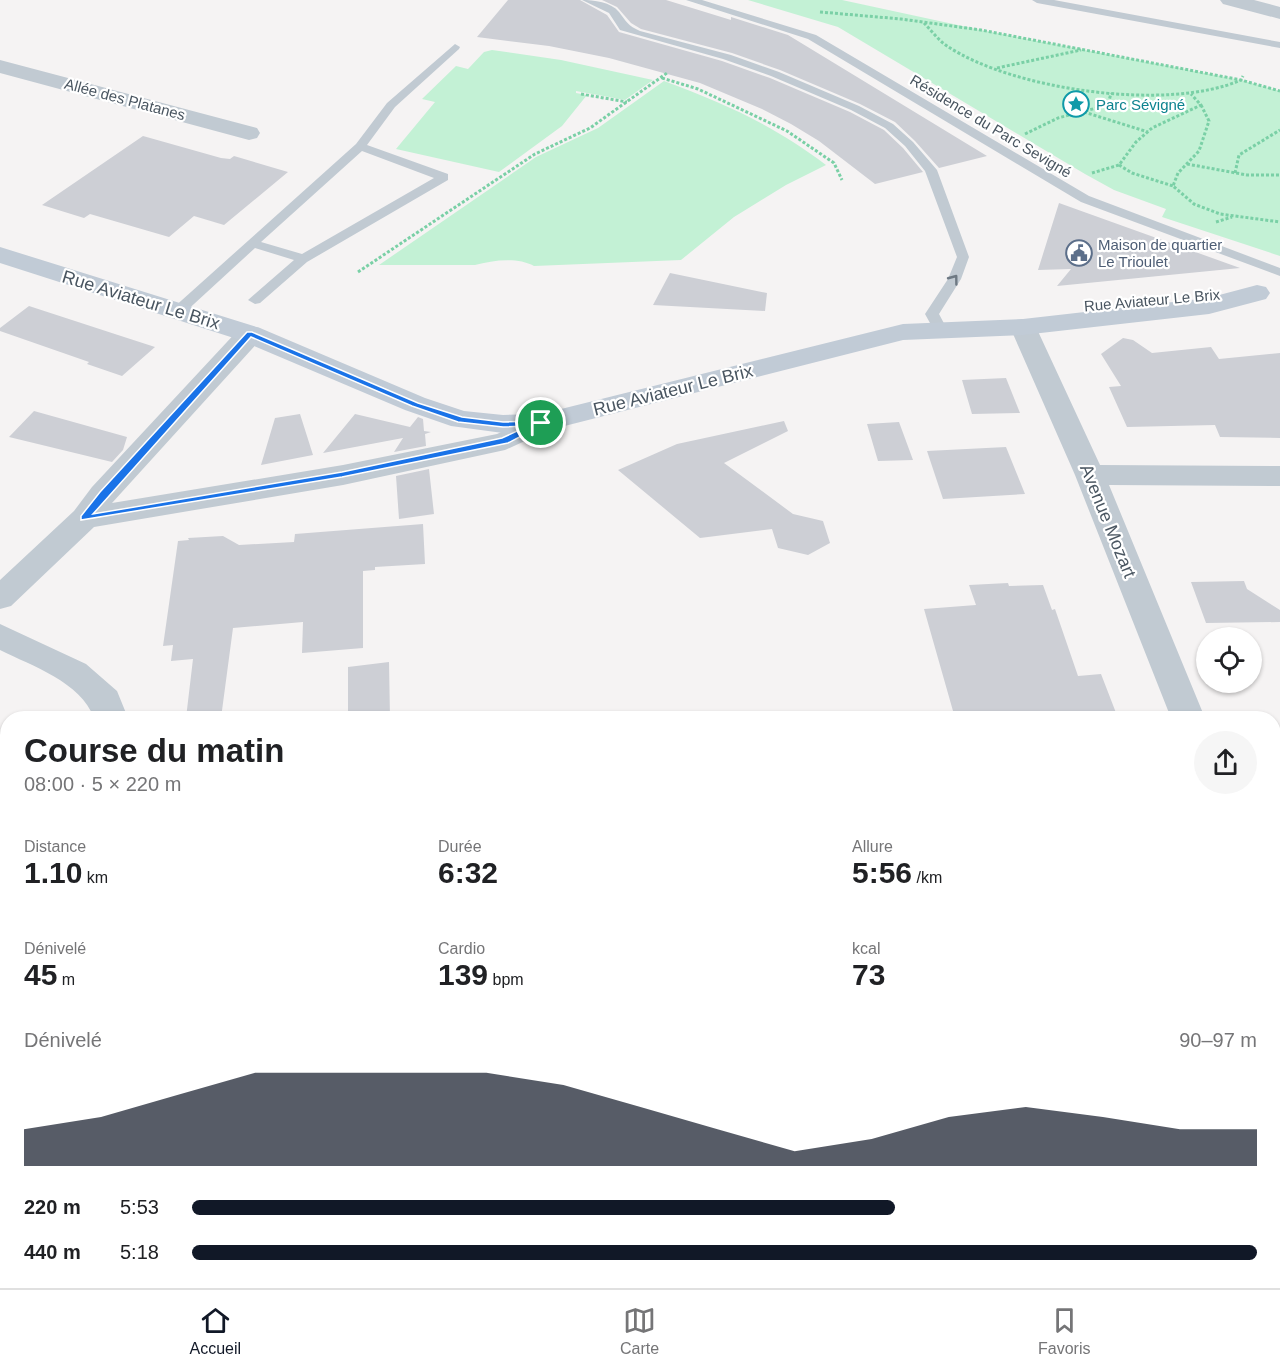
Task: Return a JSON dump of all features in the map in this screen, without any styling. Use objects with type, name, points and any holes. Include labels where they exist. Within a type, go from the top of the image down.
[{"type":"main road","name":"Rue Aviateur Le Brix","points":[[0,255],[250,334],[415,404],[461,420],[503,424],[541,423],[903,332],[1023,327],[1209,306],[1269,292]]},
{"type":"main road","name":"Rue Aviateur Le Brix","points":[[940,329],[1005,316],[1179,296],[1269,292]]},
{"type":"street","points":[[1230,0],[1280,13]]},
{"type":"street","name":"Allée des Platanes","points":[[0,66],[249,133]]},
{"type":"street","name":"Avenue Mozart","points":[[1023,327],[1090,475],[1185,711]]},
{"type":"street","points":[[0,598],[85,518],[103,494],[250,334]]},
{"type":"street","points":[[85,518],[354,472],[505,441],[541,423]]},
{"type":"street","points":[[1090,475],[1280,476]]},
{"type":"street","points":[[0,636],[74,673],[105,700],[109,711]]},
{"type":"lane","points":[[587,0],[613,11],[624,28],[636,33],[727,57],[775,74],[855,108],[889,126],[909,144],[931,170],[963,257],[962,268],[940,298],[932,314],[940,329]]},
{"type":"lane","points":[[696,2],[715,0]]},
{"type":"lane","points":[[1037,0],[1280,45]]},
{"type":"lane","name":"Résidence du Parc Sevigné","points":[[696,2],[812,37],[1085,200],[1280,272]]},
{"type":"lane","points":[[177,312],[360,146],[391,105],[455,47]]},
{"type":"lane","points":[[255,300],[303,259],[444,177],[360,146]]},
{"type":"lane","points":[[252,243],[303,259]]},
{"type":"path","points":[[812,12],[924,22],[981,30],[1241,80],[1280,91]]},
{"type":"path","points":[[924,22],[932,35],[951,48],[1033,81],[1130,96],[1213,91],[1241,80],[1243,76]]},
{"type":"path","points":[[996,68],[1083,50]]},
{"type":"path","points":[[358,272],[535,154],[590,128],[667,73]]},
{"type":"path","points":[[662,78],[698,89],[787,131],[834,163],[842,180]]},
{"type":"path","points":[[997,147],[1058,118],[1108,105],[1111,93]]},
{"type":"path","points":[[1173,186],[1178,173],[1199,151],[1209,121],[1201,105],[1191,93]]},
{"type":"path","points":[[581,94],[627,102]]},
{"type":"path","points":[[1053,180],[1106,171],[1119,165],[1129,147],[1148,132],[1159,124],[1191,113],[1201,105]]},
{"type":"path","points":[[1083,112],[1148,132]]},
{"type":"path","points":[[1235,173],[1239,155],[1280,130]]},
{"type":"path","points":[[1186,164],[1235,173],[1280,175]]},
{"type":"path","points":[[1119,165],[1132,173],[1173,186],[1194,204],[1220,214],[1280,222]]},
{"type":"green space","points":[[748,0],[842,0],[981,30],[1241,80],[1280,91],[1280,256],[1162,217],[1166,209],[1114,190],[1085,174],[838,27]]},
{"type":"green space","points":[[492,50],[561,60],[653,80],[625,100],[576,91],[576,93],[587,95],[562,126],[499,172],[396,149],[435,102],[422,99],[456,66],[468,69],[484,52]]},
{"type":"green space","points":[[664,81],[707,98],[768,127],[826,165],[786,185],[734,217],[681,260],[534,266],[521,261],[505,260],[475,265],[379,265],[536,157],[598,128]]},
{"type":"building","points":[[508,0],[580,0],[607,15],[619,32],[722,61],[770,78],[850,112],[884,130],[923,172],[875,184],[819,141],[791,124],[700,83],[609,58],[549,46],[477,37]]},
{"type":"building","points":[[602,0],[666,0],[788,35],[987,156],[939,168],[895,122],[860,104],[780,70],[732,53],[641,29],[631,23],[617,7]]},
{"type":"building","points":[[143,136],[221,158],[230,159],[234,156],[288,172],[224,225],[194,216],[169,237],[90,214],[84,218],[42,205]]},
{"type":"building","points":[[1059,203],[1240,268],[1057,286],[1071,269],[1038,270]]},
{"type":"building","points":[[670,273],[767,293],[765,311],[653,305]]},
{"type":"building","points":[[29,306],[155,347],[122,376],[0,331],[0,328]]},
{"type":"building","points":[[1123,338],[1133,340],[1152,353],[1211,347],[1219,359],[1280,353],[1280,438],[1220,437],[1215,425],[1127,427],[1109,387],[1121,386],[1101,354]]},
{"type":"building","points":[[1006,378],[1020,413],[972,414],[962,380]]},
{"type":"building","points":[[34,411],[127,437],[123,450],[112,462],[9,437]]},
{"type":"building","points":[[300,414],[313,455],[261,465],[275,418]]},
{"type":"building","points":[[355,414],[410,427],[418,417],[423,419],[424,431],[431,432],[425,434],[426,446],[394,452],[403,438],[323,453]]},
{"type":"building","points":[[784,421],[788,431],[724,463],[793,514],[823,521],[830,543],[808,555],[778,548],[772,529],[700,538],[618,470],[677,444]]},
{"type":"building","points":[[899,422],[913,460],[878,461],[867,424]]},
{"type":"building","points":[[1006,447],[1025,494],[943,499],[927,451]]},
{"type":"building","points":[[429,469],[434,514],[399,519],[396,476]]},
{"type":"building","points":[[423,524],[425,564],[375,567],[375,570],[363,571],[363,648],[302,653],[303,622],[233,628],[222,711],[187,711],[193,659],[171,661],[173,645],[163,646],[178,541],[189,540],[188,538],[223,536],[239,545],[294,542],[295,534]]},
{"type":"building","points":[[1244,581],[1247,589],[1280,610],[1280,622],[1206,623],[1191,582]]},
{"type":"building","points":[[1008,583],[1009,586],[1043,585],[1052,610],[1055,609],[1078,676],[1101,674],[1115,711],[953,711],[924,609],[976,605],[969,585]]},
{"type":"building","points":[[389,662],[390,711],[348,711],[348,667]]},
{"type":"place","name":"Parc Sévigné","points":[[1076,104]]},
{"type":"place","name":"Maison de quartier Le Trioulet","points":[[1079,253]]},
{"type":"route","points":[[250,334],[415,404],[461,420],[503,424],[541,423],[505,441],[342,475],[85,518],[103,494],[250,334]]}]
